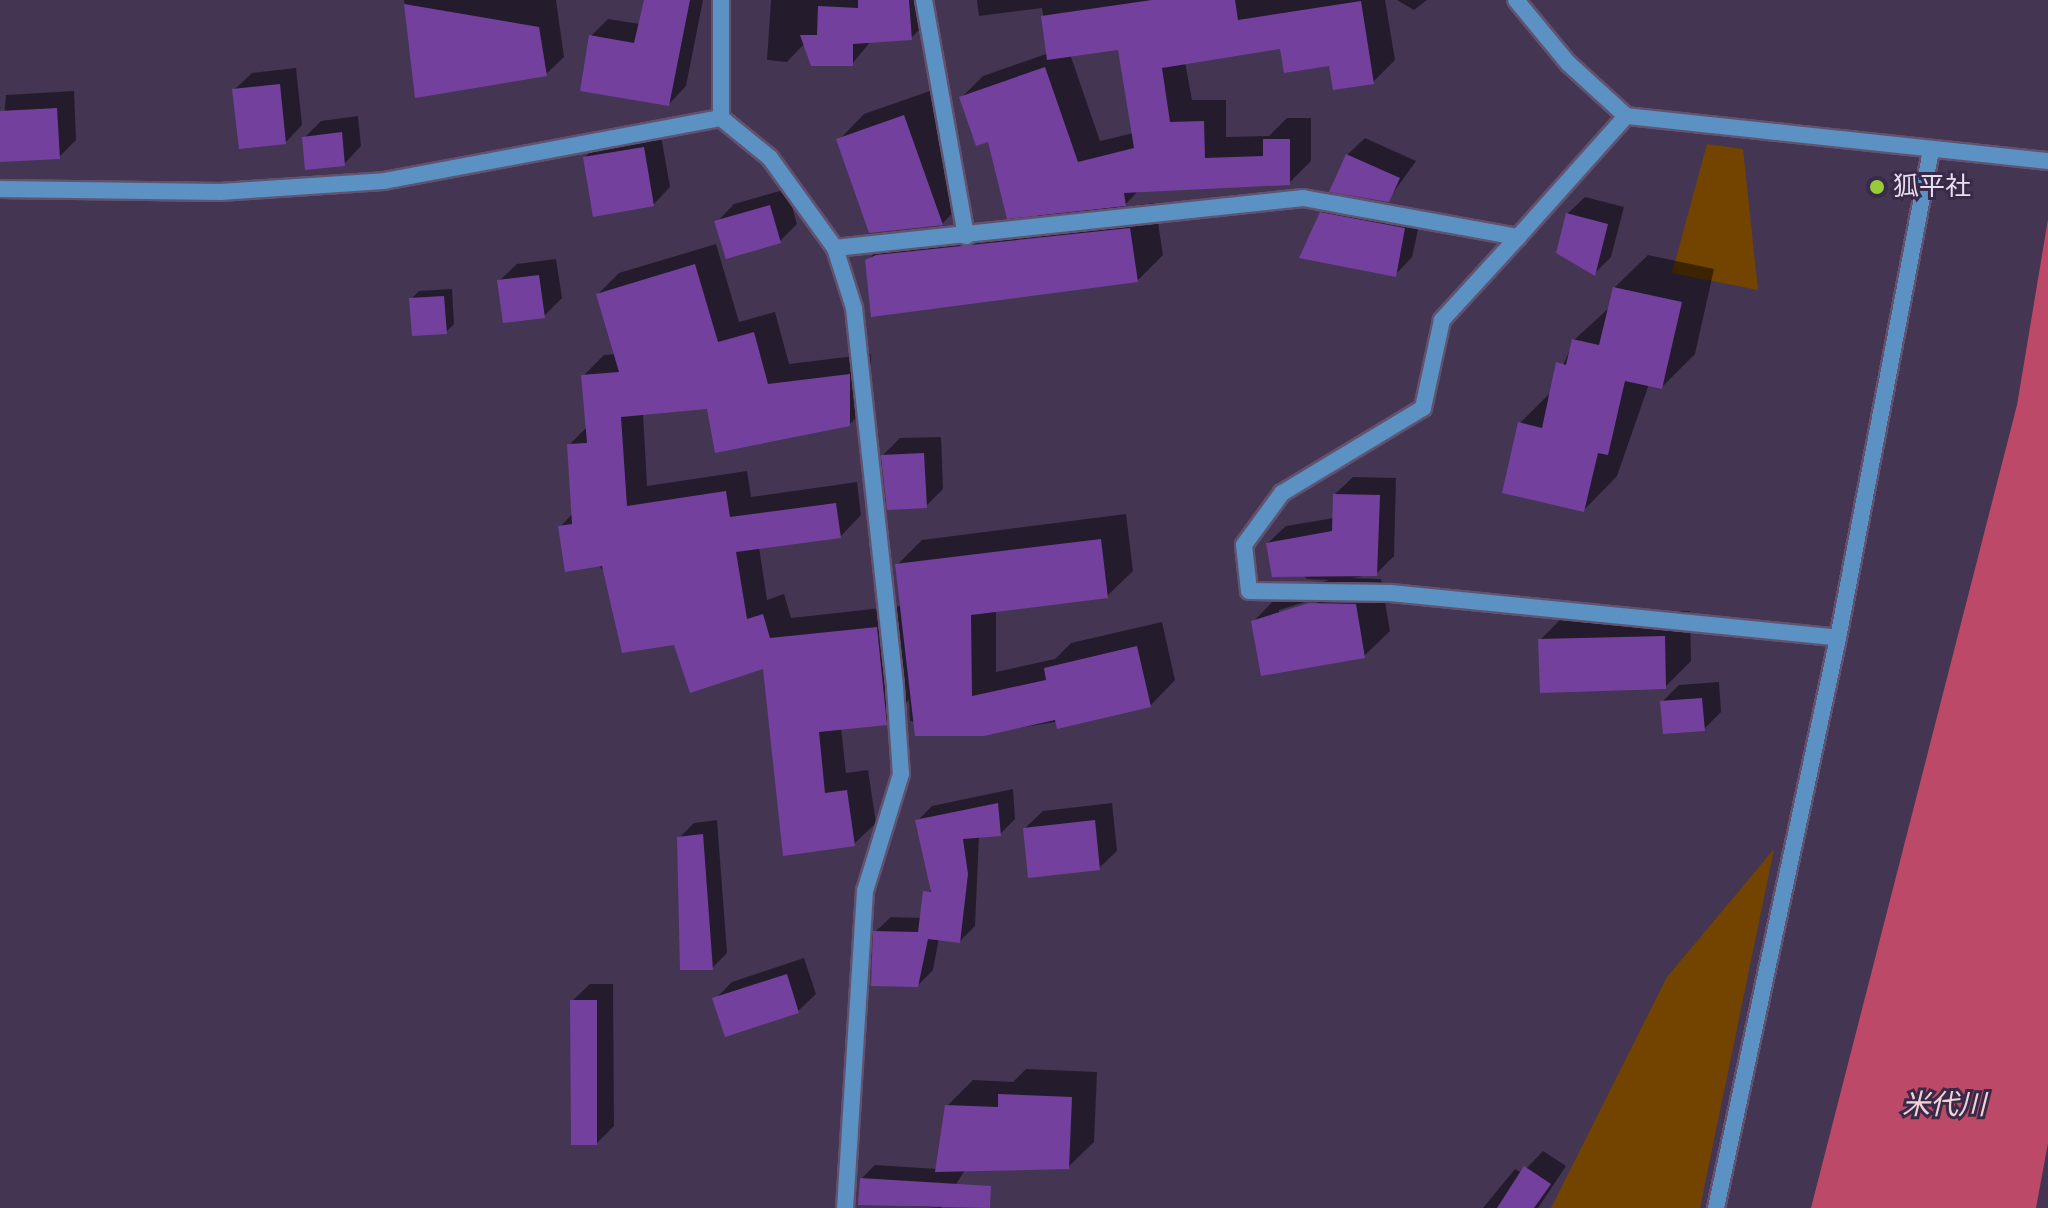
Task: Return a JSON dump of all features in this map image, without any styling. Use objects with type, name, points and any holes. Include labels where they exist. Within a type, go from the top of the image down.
[{"type":"street","points":[[721,0],[721,118]]},
{"type":"street","points":[[924,0],[966,236]]},
{"type":"street","points":[[1516,0],[1568,63],[1626,116],[2048,161]]},
{"type":"street","points":[[1626,116],[1442,320],[1423,408],[1282,493],[1244,545],[1249,591],[1391,593],[1838,638]]},
{"type":"street","points":[[0,189],[220,192],[384,181],[721,118],[770,158],[835,248],[863,351],[901,774],[865,891],[841,1191],[845,1208]]},
{"type":"street","points":[[1716,1208],[1838,638],[1931,150]]},
{"type":"street","points":[[835,248],[1303,198],[1518,237]]},
{"type":"shaded area","points":[[1707,144],[1743,149],[1758,290],[1672,273]]},
{"type":"shaded area","points":[[1774,849],[1700,1208],[1551,1208],[1667,977]]},
{"type":"water","name":"米代川","points":[[2048,219],[2048,1143],[2036,1208],[1811,1208],[2017,405]]},
{"type":"building","points":[[644,0],[690,0],[669,106],[580,91],[589,35],[634,43]]},
{"type":"building","points":[[858,0],[909,0],[912,40],[853,44],[853,66],[811,66],[800,35],[817,35],[818,6],[858,8]]},
{"type":"building","points":[[1152,0],[1235,0],[1238,20],[1361,1],[1374,84],[1333,90],[1329,66],[1284,73],[1280,49],[1162,68],[1170,122],[1204,121],[1205,158],[1263,156],[1263,139],[1290,139],[1290,185],[1124,193],[1126,206],[1007,219],[988,142],[976,146],[959,97],[1045,67],[1078,162],[1134,148],[1118,50],[1047,60],[1041,16]]},
{"type":"building","points":[[404,4],[539,27],[547,76],[415,98]]},
{"type":"building","points":[[280,84],[286,144],[239,149],[232,89]]},
{"type":"building","points":[[57,108],[60,159],[0,162],[0,111]]},
{"type":"building","points":[[904,115],[943,225],[869,233],[836,139]]},
{"type":"building","points":[[342,132],[345,166],[305,170],[302,137]]},
{"type":"building","points":[[644,147],[654,206],[593,217],[583,157]]},
{"type":"building","points":[[1346,154],[1400,178],[1389,202],[1329,192]]},
{"type":"building","points":[[770,205],[781,243],[726,259],[714,221]]},
{"type":"building","points":[[1320,212],[1405,228],[1396,277],[1299,258]]},
{"type":"building","points":[[1566,213],[1608,224],[1595,276],[1556,253]]},
{"type":"building","points":[[1130,228],[1138,282],[871,317],[865,260],[876,255]]},
{"type":"building","points":[[695,264],[718,342],[754,332],[768,384],[850,374],[850,426],[715,453],[707,409],[621,417],[627,506],[726,491],[730,517],[836,503],[841,538],[736,552],[747,619],[763,614],[770,638],[877,627],[887,725],[819,732],[825,793],[847,790],[855,846],[783,856],[763,669],[690,693],[674,645],[622,653],[602,566],[565,572],[558,526],[572,524],[567,444],[587,443],[581,375],[619,372],[596,294]]},
{"type":"building","points":[[539,275],[545,318],[503,323],[497,280]]},
{"type":"building","points":[[1613,287],[1682,302],[1662,389],[1625,381],[1608,455],[1598,453],[1584,512],[1502,493],[1518,422],[1542,428],[1556,362],[1566,365],[1572,339],[1599,345]]},
{"type":"building","points":[[444,296],[447,334],[412,336],[409,298]]},
{"type":"building","points":[[924,453],[927,508],[887,510],[881,455]]},
{"type":"building","points":[[1333,494],[1380,495],[1377,576],[1272,577],[1266,543],[1332,531]]},
{"type":"building","points":[[1101,539],[1108,598],[971,615],[972,696],[1046,680],[1044,668],[1137,646],[1151,707],[1057,729],[1055,720],[984,736],[915,736],[895,564]]},
{"type":"building","points":[[1309,603],[1356,604],[1365,658],[1261,676],[1251,621]]},
{"type":"building","points":[[1665,636],[1666,689],[1540,693],[1538,639]]},
{"type":"building","points":[[1702,698],[1705,731],[1663,734],[1660,701]]},
{"type":"building","points":[[998,803],[1001,836],[963,839],[968,874],[960,943],[928,939],[918,987],[871,986],[873,931],[918,932],[923,891],[931,892],[915,820]]},
{"type":"building","points":[[1095,820],[1100,870],[1028,878],[1023,828]]},
{"type":"building","points":[[703,834],[713,970],[680,970],[677,837]]},
{"type":"building","points":[[787,974],[799,1013],[725,1037],[712,998]]},
{"type":"building","points":[[570,1000],[597,1000],[597,1145],[571,1145]]},
{"type":"building","points":[[998,1094],[1072,1097],[1069,1169],[935,1172],[945,1105],[998,1107]]},
{"type":"building","points":[[1524,1166],[1551,1184],[1534,1208],[1497,1208]]},
{"type":"building","points":[[860,1178],[991,1186],[990,1208],[858,1205]]},
{"type":"place","name":"狐平社","points":[[1877,187]]}]
